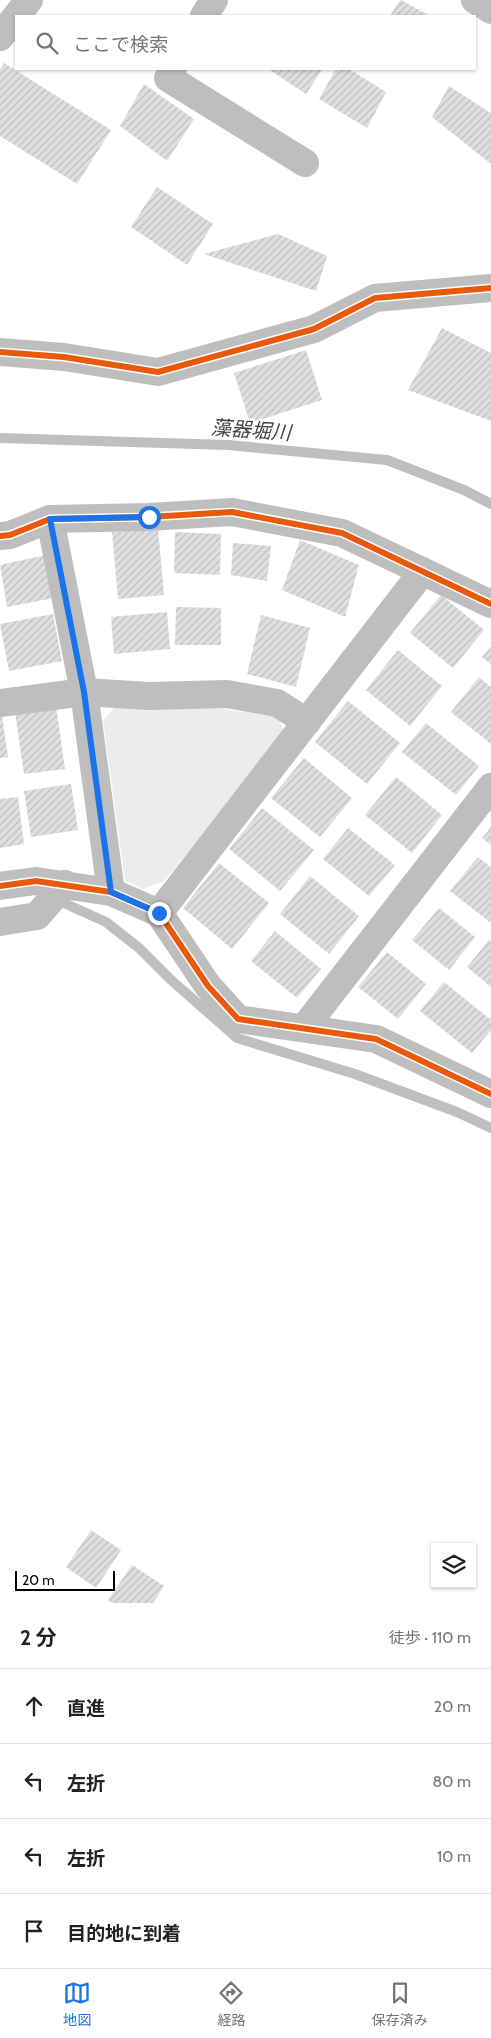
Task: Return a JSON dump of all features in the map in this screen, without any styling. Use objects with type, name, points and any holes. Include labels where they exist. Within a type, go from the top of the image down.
[{"type":"street","points":[[17,15],[29,0]]},
{"type":"street","points":[[205,15],[214,0]]},
{"type":"street","points":[[475,0],[491,10]]},
{"type":"street","points":[[0,37],[15,18]]},
{"type":"street","points":[[173,70],[168,78],[305,163]]},
{"type":"street","points":[[0,352],[64,357],[158,372],[314,329],[375,298],[491,288]]},
{"type":"street","points":[[0,536],[10,535],[50,519],[149,517],[232,512],[342,533],[491,604]]},
{"type":"street","points":[[50,519],[84,692],[111,892]]},
{"type":"street","points":[[159,913],[423,572]]},
{"type":"street","points":[[0,703],[84,692],[149,696],[227,694],[277,703],[307,722]]},
{"type":"street","points":[[304,1028],[491,787]]},
{"type":"street","points":[[0,886],[36,881],[111,892],[159,913],[208,986],[238,1019],[376,1039],[489,1089]]},
{"type":"street","points":[[0,922],[37,916],[65,884]]},
{"type":"shaded area","points":[[181,704],[277,716],[286,735],[163,882],[142,889],[125,880],[103,721],[114,708]]},
{"type":"building","points":[[401,0],[428,15],[391,15]]},
{"type":"building","points":[[4,63],[111,130],[77,184],[0,136],[0,70]]},
{"type":"building","points":[[270,70],[322,70],[306,94]]},
{"type":"building","points":[[335,70],[351,70],[386,92],[367,128],[319,99]]},
{"type":"building","points":[[144,84],[194,119],[167,161],[120,126]]},
{"type":"building","points":[[449,86],[491,113],[491,164],[432,117]]},
{"type":"building","points":[[157,187],[213,224],[187,265],[131,227]]},
{"type":"building","points":[[278,234],[327,256],[316,291],[204,254]]},
{"type":"building","points":[[442,328],[491,353],[491,421],[408,390]]},
{"type":"building","points":[[306,350],[322,400],[250,423],[234,373]]},
{"type":"building","points":[[158,528],[164,595],[118,599],[112,532]]},
{"type":"building","points":[[175,532],[221,534],[220,575],[174,573]]},
{"type":"building","points":[[300,540],[359,565],[345,617],[282,590]]},
{"type":"building","points":[[233,543],[271,546],[267,581],[231,575]]},
{"type":"building","points":[[46,555],[54,598],[7,607],[0,565]]},
{"type":"building","points":[[441,595],[484,630],[453,668],[410,633]]},
{"type":"building","points":[[176,607],[221,608],[221,645],[175,645]]},
{"type":"building","points":[[167,612],[170,649],[114,654],[111,617]]},
{"type":"building","points":[[53,614],[62,661],[9,671],[0,624]]},
{"type":"building","points":[[261,615],[310,628],[296,687],[247,674]]},
{"type":"building","points":[[491,646],[491,664],[482,657]]},
{"type":"building","points":[[398,650],[442,686],[410,726],[366,690]]},
{"type":"building","points":[[479,677],[491,687],[491,744],[451,712]]},
{"type":"building","points":[[348,701],[400,743],[367,784],[315,742]]},
{"type":"building","points":[[56,706],[65,769],[24,774],[15,712]]},
{"type":"building","points":[[0,716],[2,716],[8,757],[0,758]]},
{"type":"building","points":[[426,723],[479,766],[456,795],[402,752]]},
{"type":"building","points":[[304,758],[352,798],[320,837],[271,798]]},
{"type":"building","points":[[396,777],[442,815],[412,853],[365,815]]},
{"type":"building","points":[[71,784],[78,830],[31,837],[24,791]]},
{"type":"building","points":[[18,797],[24,844],[0,848],[0,799]]},
{"type":"building","points":[[262,808],[314,850],[280,891],[229,849]]},
{"type":"building","points":[[491,827],[491,845],[482,838]]},
{"type":"building","points":[[348,828],[395,865],[369,896],[323,859]]},
{"type":"building","points":[[478,857],[491,867],[491,923],[450,891]]},
{"type":"building","points":[[219,863],[269,903],[232,949],[183,908]]},
{"type":"building","points":[[310,876],[359,916],[329,954],[280,914]]},
{"type":"building","points":[[439,908],[475,937],[449,970],[412,940]]},
{"type":"building","points":[[275,931],[321,969],[297,998],[251,961]]},
{"type":"building","points":[[489,940],[491,941],[491,987],[467,967]]},
{"type":"building","points":[[387,952],[426,984],[398,1019],[358,987]]},
{"type":"building","points":[[444,982],[491,1020],[491,1030],[472,1053],[420,1011]]},
{"type":"building","points":[[91,1530],[121,1550],[96,1588],[66,1567]]},
{"type":"building","points":[[132,1565],[164,1586],[153,1603],[112,1603],[108,1600]]},
{"type":"waterway","name":"藻器堀川","points":[[0,438],[228,445],[387,460],[464,490],[491,504]]},
{"type":"waterway","points":[[55,899],[106,922],[139,948],[170,979],[237,1038],[355,1074],[457,1112],[491,1128]]},
{"type":"cycle path","points":[[0,352],[64,357],[158,372],[314,329],[375,298],[491,288]]},
{"type":"cycle path","points":[[0,536],[10,535],[50,519],[149,517],[232,512],[342,533],[491,604]]},
{"type":"cycle path","points":[[0,886],[36,881],[111,892],[159,913],[208,986],[238,1019],[376,1039],[491,1094]]},
{"type":"route","points":[[149,517],[50,519],[84,692],[111,892],[159,913]]}]
